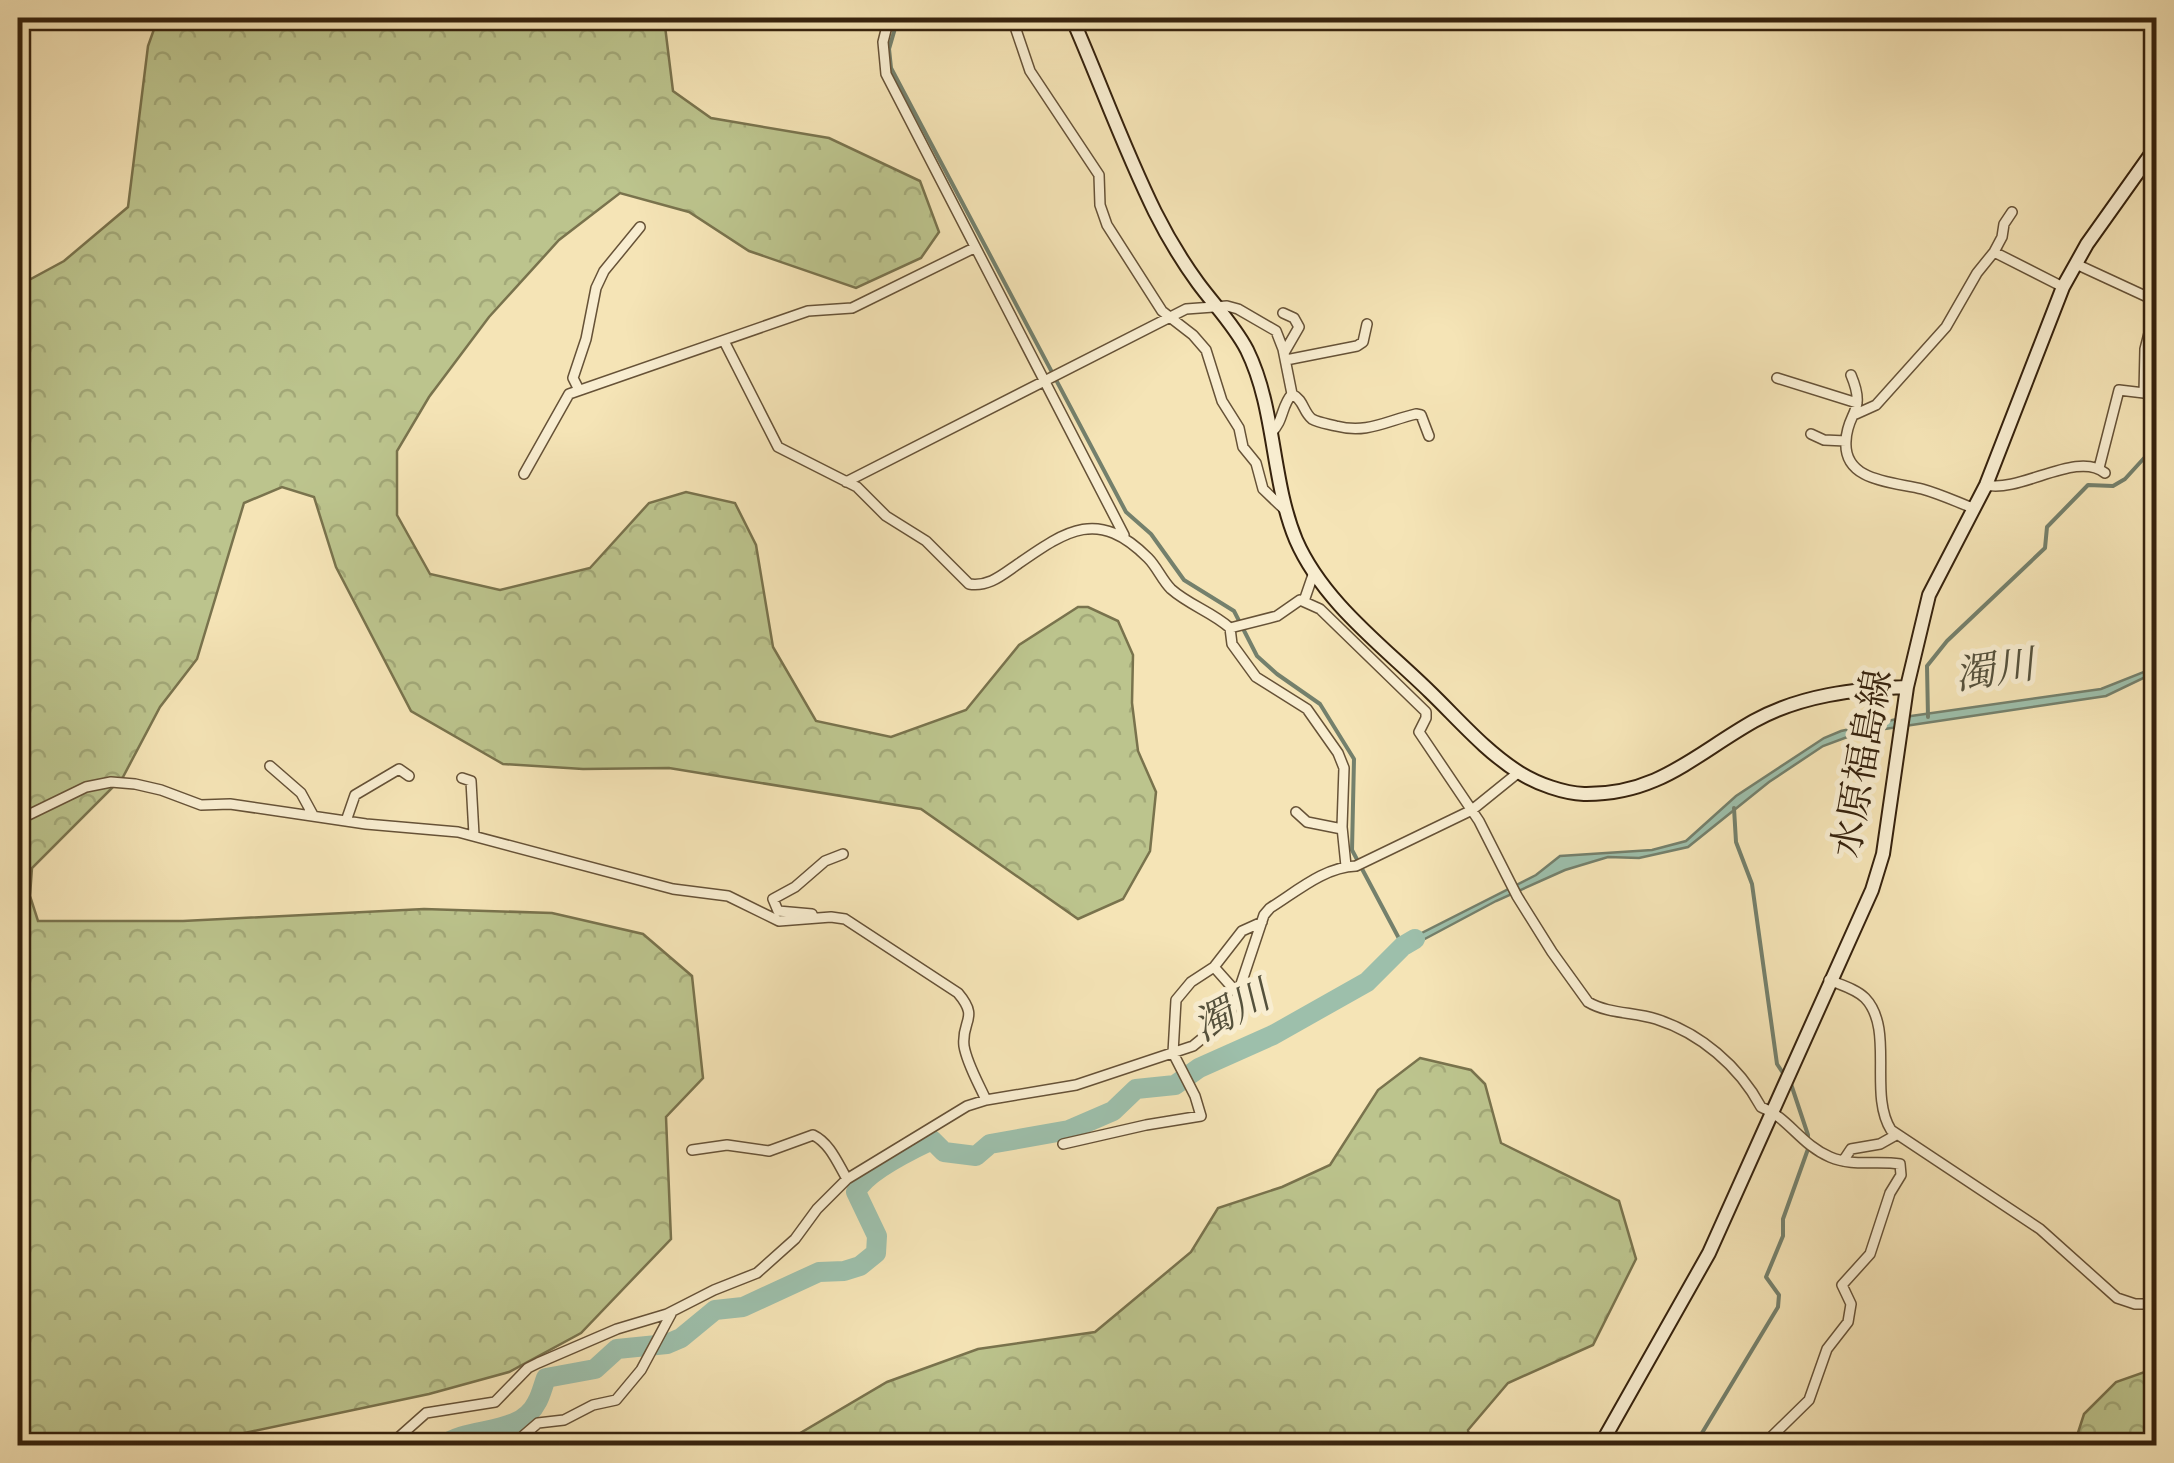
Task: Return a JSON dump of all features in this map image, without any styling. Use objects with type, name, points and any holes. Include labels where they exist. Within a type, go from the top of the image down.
[{"type":"main road","points":[[1072,18],[1155,213],[1248,353],[1298,544],[1314,572],[1347,613],[1487,747],[1519,772],[1547,786],[1578,794],[1613,793],[1667,778],[1756,720],[1788,707],[1847,690],[1908,687]]},
{"type":"main road","name":"水原福島線","points":[[1605,1444],[1709,1252],[1872,890],[1883,854],[1908,687],[1930,595],[1986,484],[2063,287],[2156,148]]},
{"type":"street","points":[[890,18],[883,42],[886,74],[974,248],[1053,378],[1125,538]]},
{"type":"street","points":[[1012,18],[1030,71],[1099,175],[1100,205],[1106,225],[1169,318],[1206,350],[1222,401],[1239,428],[1242,447],[1256,463],[1263,489],[1287,512]]},
{"type":"street","points":[[1777,378],[1857,409],[1876,405],[1946,327],[1977,272],[1994,252],[2012,212]]},
{"type":"street","points":[[579,390],[572,378],[586,340],[596,288],[604,271],[640,227]]},
{"type":"street","points":[[524,474],[569,394],[820,308],[852,308],[974,248]]},
{"type":"street","points":[[1994,252],[2063,287]]},
{"type":"street","points":[[1986,484],[2032,480],[2073,467],[2102,470],[2118,390],[2144,393],[2145,349],[2156,304],[2076,264]]},
{"type":"street","points":[[846,482],[1186,309],[1238,309],[1276,332],[1292,394],[1284,405],[1280,424],[1271,433]]},
{"type":"street","points":[[1284,313],[1294,318],[1299,328],[1285,357]]},
{"type":"street","points":[[1285,357],[1357,346],[1363,342],[1368,324]]},
{"type":"street","points":[[724,341],[778,447],[857,487],[886,516],[926,541],[969,584],[976,586],[998,578],[1070,530],[1117,533],[1152,561],[1174,591],[1238,625],[1277,616],[1295,601],[1320,609],[1426,712],[1419,732],[1472,810],[1517,896],[1552,952],[1588,1002],[1654,1019],[1700,1040],[1738,1074],[1761,1107],[1774,1110],[1795,1135],[1827,1156],[1843,1162],[1897,1162],[1902,1170],[1870,1254],[1842,1285],[1850,1304],[1848,1322],[1828,1349],[1809,1400],[1762,1446]]},
{"type":"street","points":[[1851,374],[1857,389],[1857,409],[1846,441],[1852,463],[1874,480],[1924,490],[1974,508]]},
{"type":"street","points":[[1292,394],[1316,420],[1365,430],[1416,414],[1421,416],[1429,436]]},
{"type":"street","points":[[1811,434],[1824,440],[1846,441]]},
{"type":"street","points":[[1304,601],[1314,572]]},
{"type":"street","points":[[1238,625],[1232,644],[1256,678],[1308,709],[1338,752],[1344,768],[1342,829],[1356,864]]},
{"type":"street","points":[[270,766],[301,792],[313,815]]},
{"type":"street","points":[[346,821],[355,795],[399,768],[409,776]]},
{"type":"street","points":[[376,1446],[399,1438],[426,1413],[495,1402],[528,1368],[617,1328],[672,1312],[757,1273],[795,1239],[817,1209],[847,1179],[967,1106],[1076,1086],[1193,1046],[1226,1019],[1270,908],[1316,878],[1356,864],[1472,810],[1519,772]]},
{"type":"street","points":[[462,778],[470,780],[474,835]]},
{"type":"street","points":[[18,820],[62,797],[111,782],[161,790],[201,805],[230,804],[474,835],[672,889],[728,896],[779,921],[845,920],[958,993],[968,1005],[964,1048],[986,1100]]},
{"type":"street","points":[[1296,812],[1307,822],[1342,829]]},
{"type":"street","points":[[818,918],[778,911],[773,899],[825,861],[843,854]]},
{"type":"street","points":[[1063,1144],[1201,1116],[1173,1052],[1176,1000],[1190,982],[1214,967],[1242,931],[1262,922]]},
{"type":"street","points":[[1214,967],[1238,994]]},
{"type":"street","points":[[1829,980],[1856,991],[1872,1010],[1878,1036],[1882,1110],[1896,1135],[2040,1230],[2117,1298],[2135,1304],[2156,1304]]},
{"type":"street","points":[[692,1150],[726,1145],[769,1151],[813,1135],[821,1139],[847,1179]]},
{"type":"street","points":[[1843,1162],[1851,1150],[1880,1144],[1896,1135]]},
{"type":"street","points":[[504,1446],[516,1442],[538,1422],[564,1420],[593,1404],[616,1400],[640,1370],[672,1312]]},
{"type":"green space","points":[[158,18],[664,18],[673,91],[711,118],[829,138],[920,181],[939,232],[921,258],[856,288],[749,251],[689,212],[620,193],[559,240],[489,317],[429,397],[397,451],[397,515],[430,574],[500,590],[590,568],[649,503],[686,492],[735,503],[756,545],[773,647],[816,721],[891,737],[966,710],[1019,645],[1078,607],[1088,607],[1118,621],[1133,655],[1132,703],[1138,751],[1156,792],[1150,851],[1123,899],[1078,919],[921,809],[669,768],[583,769],[503,764],[411,711],[336,567],[314,497],[282,487],[244,503],[197,659],[160,707],[123,777],[32,868],[30,896],[38,921],[183,921],[424,909],[552,913],[643,934],[692,976],[703,1078],[666,1117],[671,1239],[581,1333],[509,1372],[429,1394],[188,1445],[18,1445],[18,286],[64,261],[128,207],[148,46]]},
{"type":"green space","points":[[1420,1058],[1471,1070],[1485,1084],[1501,1143],[1619,1201],[1636,1259],[1593,1345],[1508,1383],[1468,1430],[1471,1445],[780,1445],[887,1382],[978,1349],[1095,1332],[1191,1252],[1218,1208],[1282,1187],[1330,1165],[1378,1090]]},
{"type":"green space","points":[[2156,1368],[2156,1445],[2074,1445],[2084,1414],[2116,1382]]},
{"type":"shaded area","name":"濁川","points":[[2156,663],[2156,672],[2106,696],[1858,733],[1823,746],[1769,782],[1688,847],[1639,858],[1608,857],[1565,870],[1496,901],[1391,957],[1404,942],[1536,875],[1560,856],[1652,850],[1686,841],[1736,796],[1841,731],[1911,716],[2101,689],[2144,672]]},
{"type":"waterway","points":[[898,18],[889,49],[891,68],[1126,512],[1151,534],[1184,580],[1234,611],[1257,656],[1320,704],[1354,759],[1352,850],[1403,946]]},
{"type":"waterway","points":[[1928,717],[1927,666],[1947,641],[2045,548],[2047,527],[2088,485],[2113,486],[2125,479],[2156,445]]},
{"type":"waterway","points":[[1734,808],[1736,842],[1752,884],[1777,1064],[1785,1076]]},
{"type":"waterway","name":"濁川","points":[[442,1446],[466,1435],[519,1421],[537,1402],[546,1378],[595,1369],[617,1349],[667,1344],[681,1338],[715,1310],[743,1307],[819,1272],[860,1266],[876,1253],[877,1236],[856,1192],[879,1169],[913,1149],[932,1140],[944,1152],[976,1156],[990,1144],[1069,1130],[1113,1111],[1136,1089],[1175,1085],[1199,1068],[1273,1035],[1367,982],[1415,939]]},
{"type":"waterway","points":[[1655,1446],[1695,1439],[1702,1433],[1778,1307],[1779,1295],[1766,1277],[1783,1236],[1783,1219],[1808,1149],[1808,1135],[1791,1084]]}]
